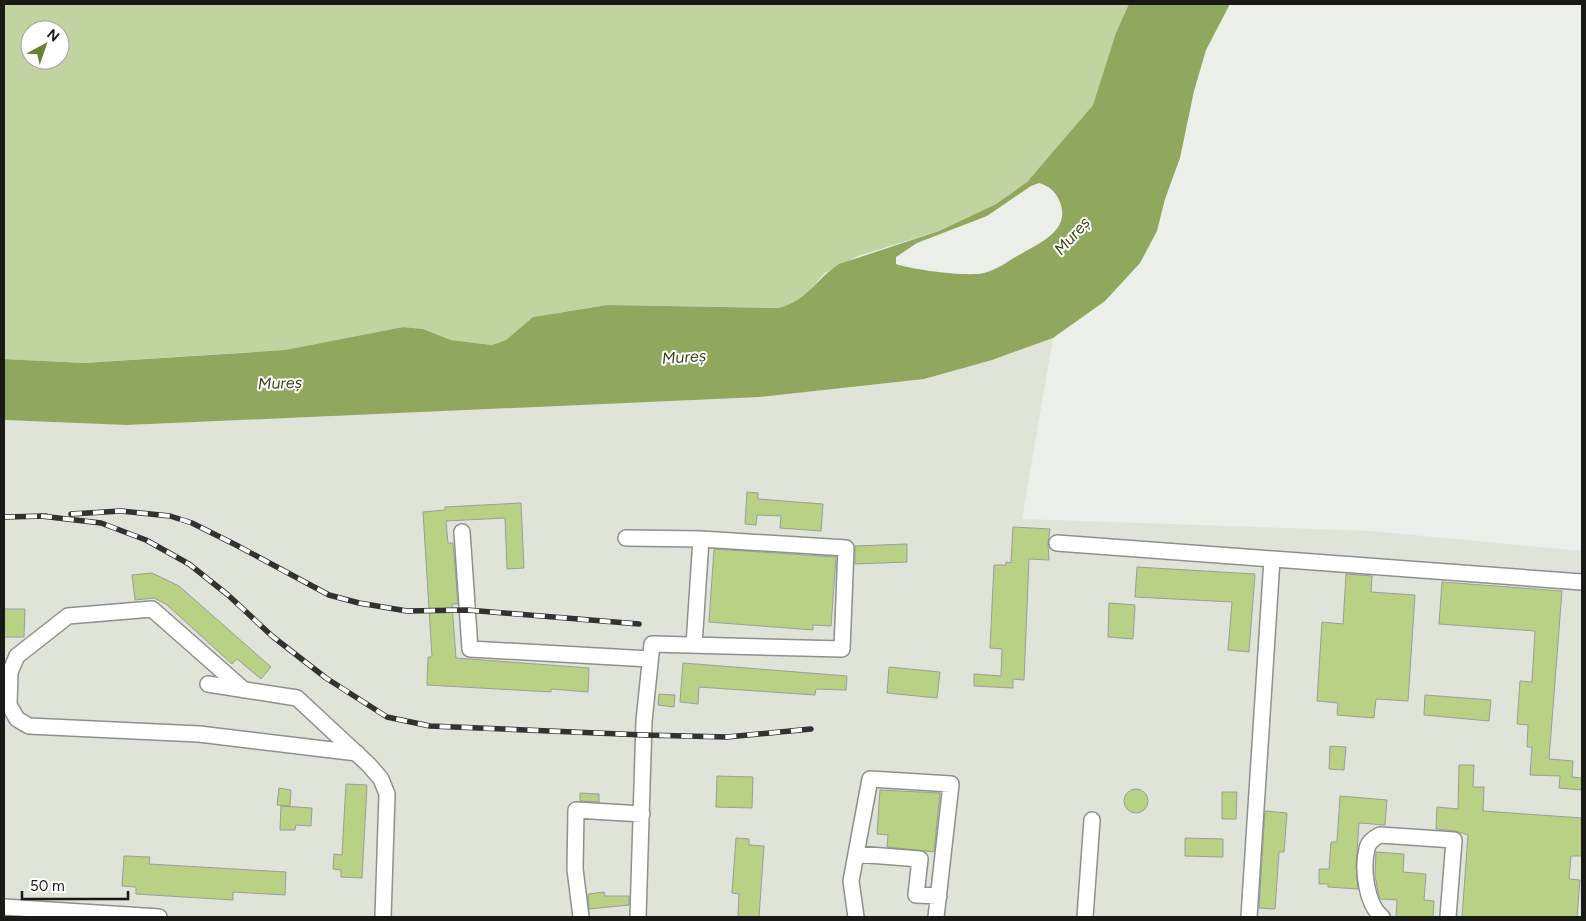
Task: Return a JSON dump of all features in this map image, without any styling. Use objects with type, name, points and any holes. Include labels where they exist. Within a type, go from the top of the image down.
[{"type":"street","points":[[462,532],[470,649],[650,658]]},
{"type":"street","points":[[626,538],[701,539],[846,548],[842,648],[652,644],[644,721],[638,917]]},
{"type":"street","points":[[694,645],[701,539]]},
{"type":"street","points":[[1058,542],[1582,582]]},
{"type":"street","points":[[1249,917],[1272,559]]},
{"type":"street","points":[[244,690],[152,609],[68,616],[17,656],[10,672],[9,705],[17,719],[29,726],[199,734],[357,753]]},
{"type":"street","points":[[208,684],[297,698],[357,753],[381,779],[386,794],[383,917]]},
{"type":"street","points":[[856,917],[851,882],[870,779],[951,784],[936,917]]},
{"type":"street","points":[[581,917],[575,869],[576,810],[642,814]]},
{"type":"street","points":[[1085,917],[1092,820]]},
{"type":"street","points":[[1382,917],[1370,901],[1366,881],[1366,848],[1372,840],[1380,835],[1454,840],[1448,917]]},
{"type":"street","points":[[856,854],[920,859],[916,895],[939,896]]},
{"type":"street","points":[[4,906],[159,917]]},
{"type":"shaded area","points":[[4,4],[1129,4],[1093,105],[1027,182],[996,204],[939,231],[858,256],[825,273],[809,291],[792,305],[778,308],[606,305],[533,317],[506,340],[492,345],[451,340],[423,329],[403,327],[285,350],[83,363],[4,359]]},
{"type":"shaded area","points":[[1053,338],[1022,519],[1371,531],[1582,551],[1582,917],[4,917],[4,420],[127,425],[573,404],[992,360]]},
{"type":"water","name":"Mureș","points":[[1129,4],[1230,4],[1206,50],[1194,91],[1180,158],[1165,199],[1157,231],[1140,263],[1105,301],[1053,338],[992,360],[924,379],[760,397],[127,425],[4,420],[4,359],[84,363],[285,350],[403,327],[423,329],[451,340],[492,345],[506,340],[533,317],[607,305],[778,308],[788,305],[804,295],[839,264],[939,231],[996,204],[1027,182],[1093,105],[1116,33]],"holes":[[[1039,183],[1054,191],[1059,200],[1062,210],[1058,227],[1044,240],[998,268],[984,273],[966,274],[927,271],[896,264],[896,257],[917,243],[987,216],[1031,186]]]},
{"type":"building","points":[[747,492],[758,493],[758,499],[823,504],[821,531],[780,528],[781,516],[757,515],[756,525],[745,524]]},
{"type":"building","points":[[521,503],[524,568],[507,569],[505,518],[446,521],[448,543],[453,543],[458,604],[452,604],[456,658],[589,668],[588,692],[551,689],[551,692],[427,685],[428,657],[432,657],[423,512],[445,510],[445,507]]},
{"type":"building","points":[[1013,527],[1050,529],[1048,543],[1049,560],[1029,559],[1024,680],[1013,679],[1013,688],[974,686],[974,674],[1001,676],[1002,649],[990,648],[994,565],[1006,565],[1006,562],[1011,563]]},
{"type":"building","points":[[907,544],[907,562],[855,564],[855,546]]},
{"type":"building","points":[[714,549],[836,557],[831,626],[813,625],[813,630],[709,622]]},
{"type":"building","points":[[1137,567],[1255,574],[1249,652],[1228,650],[1232,602],[1135,597]]},
{"type":"building","points":[[152,573],[179,586],[271,667],[261,679],[237,659],[232,664],[166,604],[154,598],[135,600],[132,575]]},
{"type":"building","points":[[1346,574],[1372,576],[1371,592],[1415,595],[1408,701],[1376,699],[1374,718],[1337,715],[1338,703],[1317,701],[1322,622],[1343,624]]},
{"type":"building","points":[[1442,582],[1562,591],[1549,759],[1573,761],[1572,777],[1582,778],[1582,790],[1559,788],[1560,776],[1530,775],[1532,747],[1527,747],[1528,725],[1517,724],[1520,681],[1532,682],[1535,631],[1439,624]]},
{"type":"building","points":[[1109,603],[1135,605],[1133,639],[1108,637]]},
{"type":"building","points":[[4,609],[25,609],[24,637],[4,637]]},
{"type":"building","points":[[683,663],[847,676],[846,690],[816,689],[815,695],[699,687],[698,704],[680,702]]},
{"type":"building","points":[[889,667],[940,672],[937,698],[887,693]]},
{"type":"building","points":[[659,694],[675,695],[674,707],[658,705]]},
{"type":"building","points":[[1425,695],[1491,700],[1489,721],[1424,715]]},
{"type":"building","points":[[1330,746],[1346,747],[1344,770],[1329,769]]},
{"type":"building","points":[[1459,765],[1474,765],[1473,787],[1484,787],[1483,811],[1582,818],[1582,856],[1571,856],[1569,879],[1580,880],[1577,917],[1462,917],[1468,835],[1455,831],[1436,829],[1437,807],[1458,809]]},
{"type":"building","points":[[717,776],[753,777],[752,808],[716,807]]},
{"type":"building","points":[[346,784],[367,785],[362,878],[341,877],[341,870],[333,869],[334,854],[342,855]]},
{"type":"building","points":[[279,788],[291,790],[290,806],[277,805]]},
{"type":"building","points":[[1136,789],[1144,793],[1148,801],[1144,809],[1136,813],[1128,809],[1124,801],[1128,793]]},
{"type":"building","points":[[880,790],[940,793],[934,852],[887,847],[888,835],[877,834]]},
{"type":"building","points":[[1222,792],[1237,792],[1236,819],[1222,819]]},
{"type":"building","points":[[580,793],[599,794],[599,802],[580,801]]},
{"type":"building","points":[[1340,796],[1387,800],[1385,825],[1359,823],[1356,866],[1358,889],[1328,887],[1328,884],[1319,884],[1319,869],[1329,869],[1331,842],[1337,842]]},
{"type":"building","points":[[281,806],[312,808],[311,826],[296,825],[295,830],[280,830]]},
{"type":"building","points":[[1265,811],[1287,813],[1284,852],[1279,852],[1275,909],[1259,908]]},
{"type":"building","points":[[736,838],[749,839],[749,845],[764,846],[759,917],[738,917],[739,894],[732,893]]},
{"type":"building","points":[[1185,838],[1223,839],[1223,857],[1185,856]]},
{"type":"building","points":[[1376,852],[1404,854],[1403,872],[1426,874],[1424,900],[1434,901],[1433,917],[1396,917],[1397,900],[1380,899],[1375,875]]},
{"type":"building","points":[[124,856],[150,857],[149,864],[286,872],[285,895],[233,892],[233,900],[136,894],[136,887],[122,886]]},
{"type":"building","points":[[604,892],[605,896],[629,896],[629,905],[589,909],[588,894]]},
{"type":"railway","points":[[71,514],[121,511],[170,516],[192,523],[329,595],[359,603],[407,611],[467,610],[639,624]]},
{"type":"railway","points":[[41,516],[101,523],[146,540],[189,564],[228,595],[272,636],[326,678],[387,717],[430,726],[644,735],[727,737],[811,729]]},
{"type":"railway","points":[[4,517],[46,516]]}]
